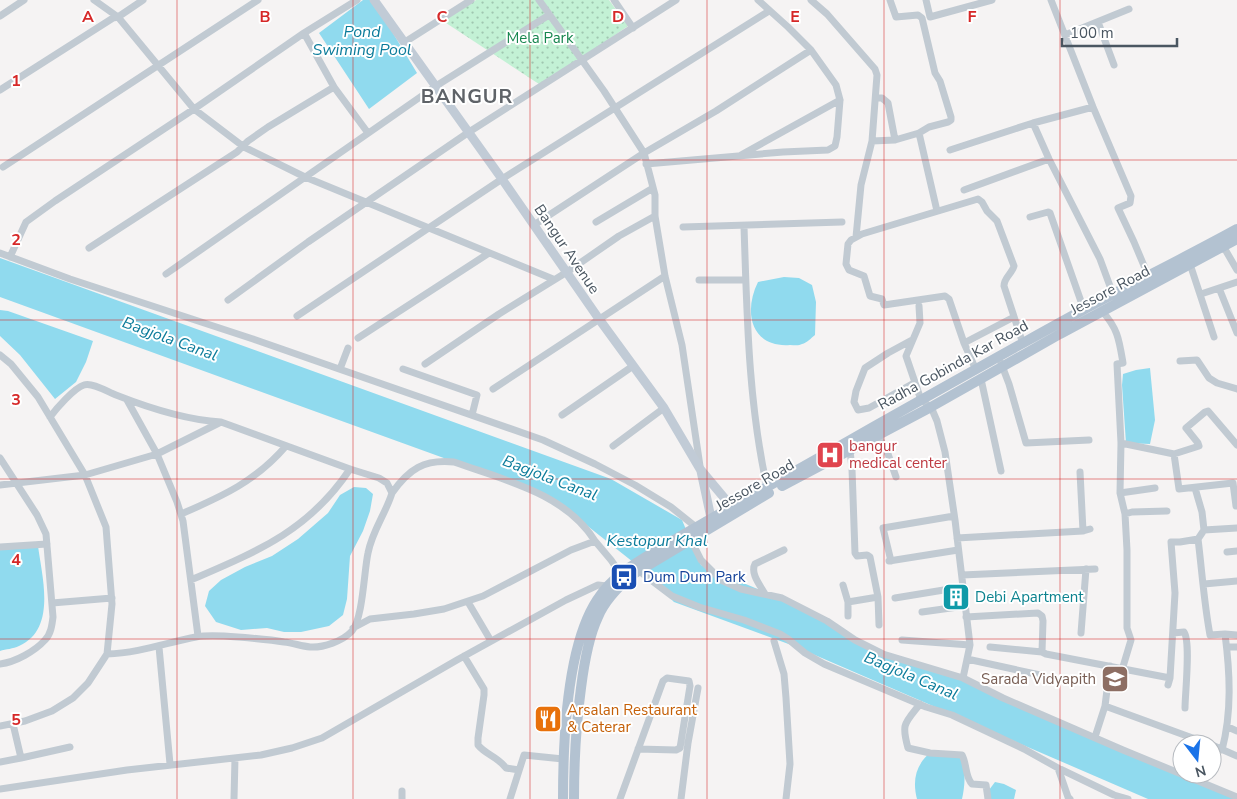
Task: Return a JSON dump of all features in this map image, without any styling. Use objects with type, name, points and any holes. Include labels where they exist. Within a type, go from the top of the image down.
[{"type":"main road","name":"Radha Gobinda Kar Road","points":[[689,536],[696,527],[713,522],[735,510],[767,487],[921,400],[979,374],[1000,362],[1022,344],[1084,310],[1115,299],[1237,229]]},
{"type":"main road","name":"Jessore Road","points":[[1150,280],[1190,264],[1237,239]]},
{"type":"main road","name":"Jessore Road","points":[[1000,362],[1102,311],[1115,299]]},
{"type":"main road","name":"Jessore Road","points":[[735,510],[931,407],[979,374]]},
{"type":"main road","name":"Jessore Road","points":[[563,799],[563,759],[590,640],[600,612],[616,582],[713,522]]},
{"type":"main road","name":"Jessore Road","points":[[571,722],[574,799]]},
{"type":"street","points":[[0,16],[24,0]]},
{"type":"street","points":[[94,0],[118,17],[194,109],[244,147],[304,177],[553,279]]},
{"type":"street","points":[[0,90],[143,0]]},
{"type":"street","points":[[3,167],[258,0]]},
{"type":"street","points":[[10,257],[26,222],[304,33],[357,0]]},
{"type":"street","name":"Bangur Avenue","points":[[374,0],[664,408],[700,468],[735,510]]},
{"type":"street","points":[[405,42],[472,0]]},
{"type":"street","points":[[539,0],[583,60],[644,153],[655,195],[654,216],[665,276],[682,345],[700,468],[713,522]]},
{"type":"street","points":[[614,0],[633,28]]},
{"type":"street","points":[[228,300],[469,132],[676,0]]},
{"type":"street","points":[[646,164],[828,150],[833,148],[837,137],[840,100],[836,84],[811,50],[758,0]]},
{"type":"street","points":[[811,0],[827,14],[875,69],[877,75],[872,142],[861,185],[856,237]]},
{"type":"street","points":[[872,142],[895,140],[951,120],[940,80],[934,73],[922,18],[918,15],[896,17],[890,0]]},
{"type":"street","points":[[926,0],[930,16],[992,0]]},
{"type":"street","points":[[1052,0],[1093,107],[1131,196],[1130,203],[1118,208],[1150,280]]},
{"type":"street","points":[[1065,34],[1129,9]]},
{"type":"street","points":[[297,316],[502,179],[769,11]]},
{"type":"street","points":[[166,274],[436,86],[549,15]]},
{"type":"street","points":[[1098,22],[1114,65]]},
{"type":"street","points":[[304,33],[334,87],[368,133]]},
{"type":"street","points":[[534,225],[644,153],[716,111],[811,50]]},
{"type":"street","points":[[90,248],[244,147],[248,141],[268,127],[334,87]]},
{"type":"street","points":[[876,98],[882,98],[888,103],[895,140]]},
{"type":"street","points":[[738,156],[840,100]]},
{"type":"street","points":[[950,150],[1033,123],[1093,107]]},
{"type":"street","points":[[1033,123],[1049,159],[1100,259],[1115,299]]},
{"type":"street","points":[[919,133],[937,211]]},
{"type":"street","points":[[964,190],[1049,159]]},
{"type":"street","points":[[596,222],[653,188]]},
{"type":"street","points":[[1001,471],[979,374],[964,343],[952,304],[946,296],[884,305],[882,299],[870,296],[864,276],[846,267],[848,244],[856,237],[978,199],[999,224],[1014,266],[1013,270],[1005,278],[1004,283],[1022,344]]},
{"type":"street","points":[[1030,217],[1050,213],[1084,310]]},
{"type":"street","points":[[425,364],[619,236],[654,216]]},
{"type":"street","points":[[683,227],[842,222]]},
{"type":"street","points":[[744,226],[752,403],[767,487]]},
{"type":"street","points":[[1221,247],[1226,251],[1237,270]]},
{"type":"street","points":[[0,253],[543,440],[595,464],[664,503],[696,527]]},
{"type":"street","points":[[358,338],[489,253]]},
{"type":"street","points":[[1190,264],[1214,337]]},
{"type":"street","points":[[493,389],[665,276]]},
{"type":"street","points":[[699,280],[746,280]]},
{"type":"street","points":[[1200,294],[1237,282]]},
{"type":"street","points":[[1219,288],[1237,332]]},
{"type":"street","points":[[919,306],[920,323],[906,356],[921,400],[931,407],[937,421],[945,452],[970,645],[963,678]]},
{"type":"street","points":[[1102,311],[1114,325],[1123,363],[1117,364],[1121,444],[1120,493],[1125,514],[1126,609],[1127,628],[1131,640],[1122,670]]},
{"type":"street","points":[[964,343],[1014,317]]},
{"type":"street","points":[[912,340],[888,352],[865,368],[856,390],[854,402],[858,410],[869,408],[914,383]]},
{"type":"street","points":[[340,369],[348,348]]},
{"type":"street","points":[[0,355],[11,364],[38,397],[85,475],[106,527],[112,598],[107,654],[88,683],[73,698],[52,711],[25,721],[0,726]]},
{"type":"street","points":[[1180,361],[1197,360],[1209,378],[1217,383],[1237,389]]},
{"type":"street","points":[[1000,362],[1026,443],[1088,440]]},
{"type":"street","points":[[562,415],[633,366]]},
{"type":"street","points":[[403,369],[477,395],[472,415]]},
{"type":"street","points":[[50,417],[59,405],[85,385],[90,385],[128,400],[205,421],[220,422],[379,478],[387,483],[392,493]]},
{"type":"street","points":[[128,400],[156,454],[181,514],[198,636]]},
{"type":"street","points":[[613,446],[664,408]]},
{"type":"street","points":[[1121,444],[1174,454],[1199,446],[1186,428],[1204,412],[1208,411],[1237,445]]},
{"type":"street","points":[[0,485],[85,475],[156,454],[220,422]]},
{"type":"street","points":[[878,435],[888,454],[896,477]]},
{"type":"street","points":[[181,514],[220,498],[244,484],[272,462],[286,446]]},
{"type":"street","points":[[850,450],[855,553],[857,556],[867,555],[870,557],[878,597],[879,625]]},
{"type":"street","points":[[1174,454],[1180,489],[1233,483],[1236,506]]},
{"type":"street","points":[[0,458],[37,515],[46,534],[53,617],[51,629],[46,639],[28,653],[0,664]]},
{"type":"street","points":[[0,789],[170,764],[235,758],[292,748],[322,738],[566,600],[598,585],[616,582],[611,560],[586,527],[569,511],[552,499],[454,462],[442,461],[418,466],[402,479],[392,493],[368,551],[361,599],[353,629]]},
{"type":"street","points":[[191,580],[241,558],[278,538],[306,519],[336,489],[350,469]]},
{"type":"street","points":[[957,538],[1087,530],[1080,472]]},
{"type":"street","points":[[1120,493],[1155,488]]},
{"type":"street","points":[[1195,488],[1202,512],[1204,530],[1198,539],[1204,584],[1204,604],[1210,635],[1237,635]]},
{"type":"street","points":[[1125,514],[1132,512],[1168,511]]},
{"type":"street","points":[[954,516],[883,528],[890,561],[958,550]]},
{"type":"street","points":[[1204,530],[1237,528]]},
{"type":"street","points":[[689,536],[701,560],[721,580],[741,589],[782,598],[827,621],[855,640],[882,654],[963,678],[1003,698],[1237,797]]},
{"type":"street","points":[[990,647],[1042,652],[1110,666],[1169,682],[1175,593],[1171,542],[1198,539]]},
{"type":"street","points":[[107,654],[119,654],[158,647],[198,636],[251,638],[316,647],[338,641],[370,619],[414,614],[468,602],[571,550],[595,541]]},
{"type":"street","points":[[0,547],[46,544]]},
{"type":"street","points":[[764,594],[753,572],[753,566],[784,550]]},
{"type":"street","points":[[1227,552],[1237,551]]},
{"type":"street","points":[[636,568],[672,596],[780,634],[805,653],[824,664],[920,704],[952,715],[1024,749],[1058,768],[1125,798]]},
{"type":"street","points":[[1081,633],[1086,569]]},
{"type":"street","points":[[962,575],[1095,569]]},
{"type":"street","points":[[1204,584],[1237,580]]},
{"type":"street","points":[[843,585],[848,602],[848,616]]},
{"type":"street","points":[[895,598],[962,587]]},
{"type":"street","points":[[848,602],[878,597]]},
{"type":"street","points":[[52,603],[112,598]]},
{"type":"street","points":[[468,602],[491,641]]},
{"type":"street","points":[[922,612],[965,606]]},
{"type":"street","points":[[966,617],[1038,613],[1042,616],[1043,621],[1042,652]]},
{"type":"street","points":[[1173,633],[1184,632],[1186,635],[1188,660],[1185,708]]},
{"type":"street","points":[[1225,634],[1233,684],[1228,727],[1222,750],[1237,756]]},
{"type":"street","points":[[902,640],[970,645]]},
{"type":"street","points":[[774,641],[784,674],[786,698],[790,764],[786,799]]},
{"type":"street","points":[[158,647],[170,764]]},
{"type":"street","points":[[1227,647],[1237,647]]},
{"type":"street","points":[[464,656],[484,689],[478,744],[501,761],[506,768],[519,770]]},
{"type":"street","points":[[967,659],[1040,676]]},
{"type":"street","points":[[1095,737],[1105,706],[1110,666]]},
{"type":"street","points":[[620,799],[638,749],[663,680],[667,678],[689,681],[690,686],[680,748],[676,750],[638,749]]},
{"type":"street","points":[[681,799],[688,743],[698,688]]},
{"type":"street","points":[[920,704],[906,722],[904,732],[908,748],[930,753],[962,755],[966,762],[968,780],[972,784],[986,785],[988,799]]},
{"type":"street","points":[[1105,706],[1180,734]]},
{"type":"street","points":[[13,724],[21,758]]},
{"type":"street","points":[[1228,727],[1237,730]]},
{"type":"street","points":[[0,762],[70,747]]},
{"type":"street","points":[[510,799],[524,755],[563,759]]},
{"type":"street","points":[[234,799],[235,758]]},
{"type":"street","points":[[1058,768],[1070,799]]},
{"type":"street","points":[[402,791],[402,799]]},
{"type":"green space","name":"Mela Park","points":[[476,0],[609,0],[628,26],[542,86],[443,21]]},
{"type":"water","name":"Pond Swiming Pool","points":[[363,0],[373,0],[417,73],[369,109],[319,33]]},
{"type":"water","name":"Kestopur Khal","points":[[0,258],[611,479],[682,520],[701,565],[805,609],[874,650],[966,681],[1172,771],[1172,784],[1203,784],[1237,799],[1148,799],[794,646],[674,602],[633,562],[551,497],[0,297]]},
{"type":"water","points":[[784,277],[799,278],[812,285],[816,302],[815,335],[806,343],[799,345],[777,344],[766,341],[754,326],[751,316],[753,293],[758,282]]},
{"type":"water","points":[[0,310],[8,311],[93,341],[86,362],[76,382],[55,399],[20,355],[0,336]]},
{"type":"water","points":[[1150,368],[1155,420],[1150,444],[1126,443],[1123,374]]},
{"type":"water","points":[[354,487],[366,488],[373,494],[370,511],[363,531],[350,556],[347,599],[343,615],[329,626],[301,632],[284,632],[267,628],[241,630],[216,622],[205,606],[209,591],[221,580],[245,567],[272,556],[298,539],[328,513],[340,495]]},
{"type":"water","points":[[38,546],[44,587],[43,615],[39,628],[31,638],[19,646],[0,651],[0,549]]},
{"type":"water","points":[[931,752],[958,755],[961,759],[965,776],[962,799],[917,799],[916,773],[922,762]]},
{"type":"water","points":[[995,782],[1016,790],[1014,799],[990,799],[989,790]]},
{"type":"place","name":"bangur medical center","points":[[830,455]]},
{"type":"place","name":"Dum Dum Park","points":[[624,577]]},
{"type":"place","name":"Debi Apartment","points":[[956,597]]},
{"type":"place","name":"Sarada Vidyapith","points":[[1115,679]]},
{"type":"place","name":"Arsalan Restaurant & Caterar","points":[[548,719]]},
{"type":"district","name":"BANGUR","points":[[467,96]]},
{"type":"water label","name":"Bagjola Canal","points":[[170,339]]},
{"type":"water label","name":"Bagjola Canal","points":[[550,478]]},
{"type":"water label","name":"Bagjola Canal","points":[[911,676]]}]
